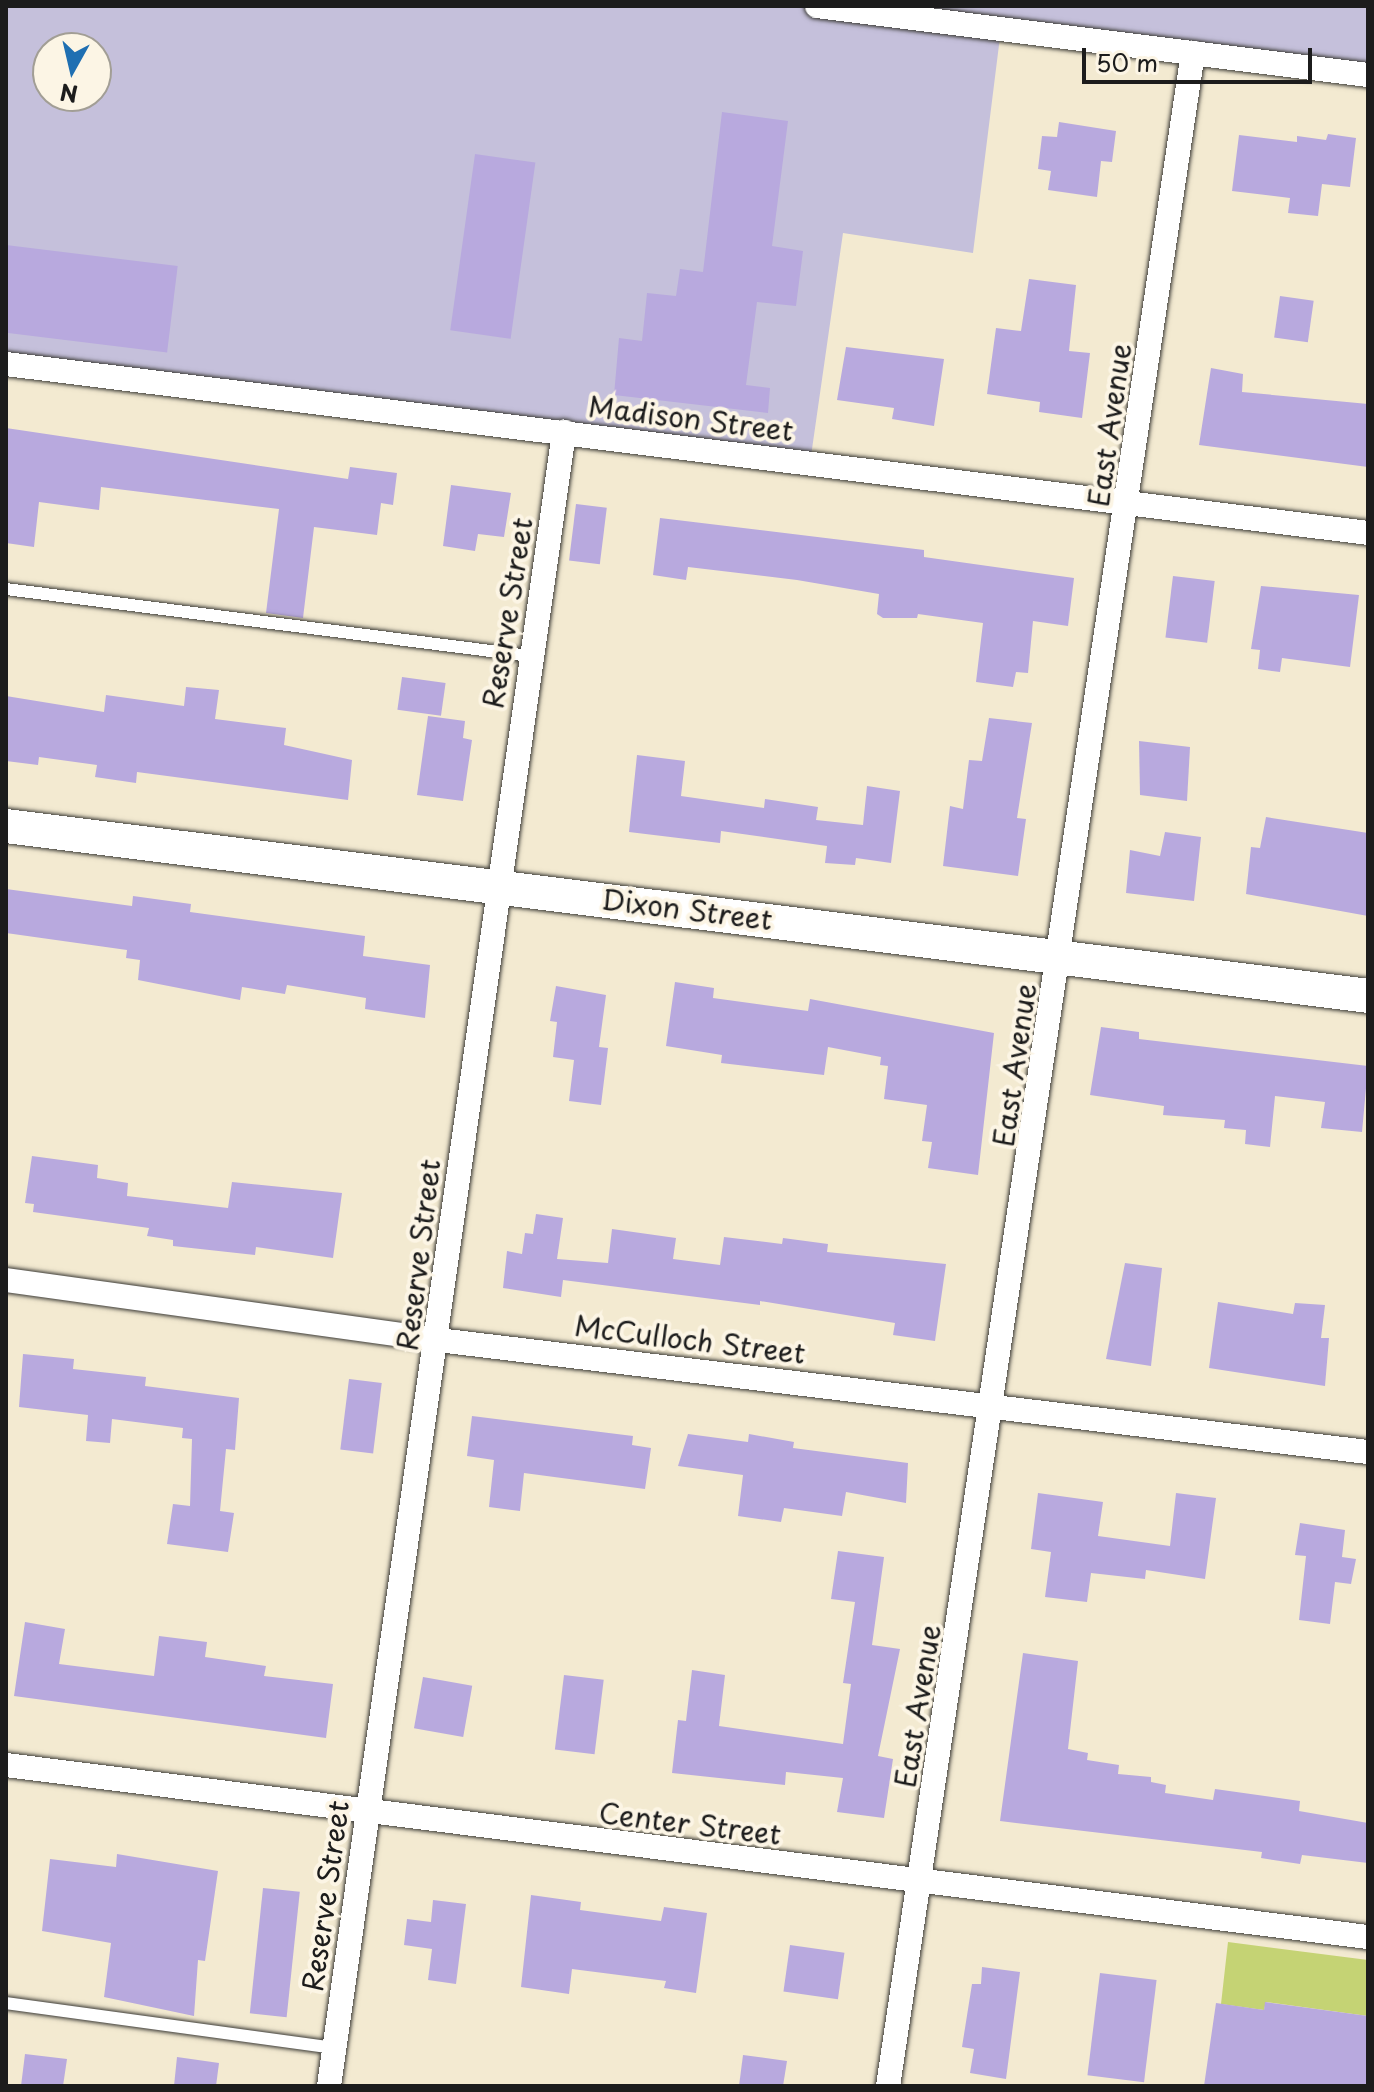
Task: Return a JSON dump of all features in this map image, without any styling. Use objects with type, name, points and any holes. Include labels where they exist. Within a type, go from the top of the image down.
[{"type":"street","points":[[817,6],[1368,75]]},
{"type":"street","name":"East Avenue","points":[[888,2086],[994,1405],[1193,53]]},
{"type":"street","name":"Madison Street","points":[[6,364],[1368,533]]},
{"type":"street","name":"Reserve Street","points":[[329,2086],[438,1340],[496,885],[564,432]]},
{"type":"street","name":"Dixon Street","points":[[6,826],[1061,955],[1368,996]]},
{"type":"street","name":"McCulloch Street","points":[[6,1280],[438,1340],[1368,1452]]},
{"type":"street","name":"Center Street","points":[[6,1765],[1368,1937]]},
{"type":"lane","points":[[6,589],[530,656]]},
{"type":"lane","points":[[6,2003],[334,2048]]},
{"type":"shaded area","points":[[6,6],[1368,6],[1368,75],[1001,29],[973,253],[843,233],[810,463],[6,364]]},
{"type":"green space","points":[[1228,1942],[1368,1960],[1368,2016],[1266,2002],[1264,2010],[1221,2004]]},
{"type":"building","points":[[722,112],[788,121],[772,246],[803,251],[796,306],[757,302],[746,385],[770,388],[768,413],[614,395],[619,338],[642,341],[647,293],[676,296],[680,269],[703,272]]},
{"type":"building","points":[[1059,122],[1116,131],[1112,162],[1101,161],[1097,197],[1048,190],[1051,171],[1038,169],[1042,136],[1057,137]]},
{"type":"building","points":[[1328,134],[1356,138],[1350,187],[1322,184],[1318,216],[1288,213],[1290,198],[1232,191],[1239,135],[1297,142],[1297,136],[1326,140]]},
{"type":"building","points":[[475,154],[535,162],[511,339],[450,330]]},
{"type":"building","points":[[6,245],[178,266],[167,352],[6,333]]},
{"type":"building","points":[[1029,279],[1076,285],[1069,351],[1090,353],[1082,418],[1039,412],[1040,402],[987,394],[996,328],[1021,331]]},
{"type":"building","points":[[1280,296],[1314,301],[1308,342],[1274,338]]},
{"type":"building","points":[[846,347],[944,359],[934,426],[892,419],[894,408],[837,400]]},
{"type":"building","points":[[1211,368],[1243,374],[1242,392],[1368,404],[1368,467],[1199,445]]},
{"type":"building","points":[[6,428],[348,479],[350,467],[397,473],[393,505],[381,503],[377,535],[314,527],[303,618],[266,613],[279,509],[101,487],[99,510],[39,502],[34,547],[6,543]]},
{"type":"building","points":[[451,485],[511,493],[504,537],[478,534],[475,551],[443,546]]},
{"type":"building","points":[[576,504],[607,508],[600,564],[569,561]]},
{"type":"building","points":[[660,518],[924,550],[924,557],[1074,578],[1068,626],[1033,621],[1028,673],[1016,672],[1013,687],[976,682],[983,623],[918,614],[917,618],[883,618],[877,614],[879,594],[797,580],[688,567],[686,580],[653,575]]},
{"type":"building","points":[[1173,576],[1215,581],[1207,643],[1165,638]]},
{"type":"building","points":[[1261,586],[1359,595],[1350,667],[1282,658],[1280,672],[1258,669],[1260,650],[1251,649]]},
{"type":"building","points":[[402,677],[446,683],[441,716],[397,710]]},
{"type":"building","points":[[186,687],[219,690],[215,719],[286,728],[284,745],[352,760],[348,800],[137,772],[136,783],[95,777],[97,765],[39,757],[38,765],[6,761],[6,696],[104,712],[106,695],[184,706]]},
{"type":"building","points":[[428,716],[465,721],[463,738],[472,740],[463,801],[417,795]]},
{"type":"building","points":[[989,718],[1032,723],[1017,818],[1026,819],[1018,876],[943,866],[950,806],[963,809],[969,760],[982,761]]},
{"type":"building","points":[[1139,741],[1190,747],[1187,801],[1140,795]]},
{"type":"building","points":[[637,755],[685,761],[681,796],[764,808],[765,799],[818,807],[816,820],[863,825],[867,786],[900,791],[891,863],[856,858],[855,865],[825,863],[827,846],[721,831],[720,843],[629,832]]},
{"type":"building","points":[[1266,817],[1368,833],[1368,916],[1246,894],[1251,847],[1260,848]]},
{"type":"building","points":[[1165,832],[1201,837],[1194,901],[1126,893],[1130,850],[1160,856]]},
{"type":"building","points":[[6,889],[132,906],[133,896],[191,904],[190,912],[365,936],[363,956],[430,965],[425,1018],[365,1009],[366,998],[287,985],[285,994],[242,987],[240,1000],[138,980],[140,960],[126,958],[127,950],[6,933]]},
{"type":"building","points":[[675,982],[714,988],[713,998],[808,1011],[810,999],[994,1033],[978,1175],[928,1168],[932,1142],[922,1141],[927,1105],[884,1099],[888,1066],[880,1065],[881,1057],[828,1047],[824,1075],[721,1063],[722,1055],[666,1046]]},
{"type":"building","points":[[556,986],[606,995],[599,1047],[608,1048],[601,1105],[569,1101],[574,1060],[553,1057],[557,1022],[550,1021]]},
{"type":"building","points":[[1101,1027],[1139,1032],[1139,1039],[1368,1066],[1362,1132],[1321,1128],[1325,1102],[1275,1096],[1270,1147],[1245,1144],[1246,1130],[1224,1128],[1225,1120],[1163,1115],[1164,1106],[1090,1095]]},
{"type":"building","points":[[32,1156],[98,1165],[97,1178],[128,1183],[127,1196],[228,1208],[232,1182],[342,1193],[333,1258],[256,1247],[255,1255],[173,1246],[173,1240],[147,1236],[149,1228],[33,1212],[34,1204],[25,1203]]},
{"type":"building","points":[[536,1214],[563,1218],[557,1259],[608,1263],[612,1229],[676,1238],[673,1259],[720,1265],[724,1237],[782,1244],[783,1238],[828,1244],[827,1252],[946,1264],[935,1341],[893,1335],[895,1323],[760,1301],[760,1305],[563,1280],[561,1297],[503,1288],[507,1251],[522,1254],[525,1233],[533,1234]]},
{"type":"building","points":[[1125,1263],[1162,1268],[1151,1366],[1106,1359]]},
{"type":"building","points":[[1218,1302],[1293,1314],[1295,1303],[1325,1305],[1321,1338],[1329,1338],[1325,1386],[1209,1368]]},
{"type":"building","points":[[23,1354],[74,1359],[73,1369],[146,1377],[145,1386],[239,1398],[235,1450],[226,1449],[220,1511],[234,1513],[228,1552],[167,1544],[173,1504],[190,1506],[192,1439],[182,1438],[183,1428],[112,1419],[110,1443],[86,1441],[88,1415],[19,1407]]},
{"type":"building","points":[[349,1379],[382,1383],[373,1453],[340,1449]]},
{"type":"building","points":[[472,1416],[633,1436],[632,1445],[651,1448],[645,1489],[524,1473],[520,1511],[489,1507],[494,1460],[467,1456]]},
{"type":"building","points":[[688,1434],[748,1442],[749,1434],[794,1442],[793,1448],[908,1463],[906,1503],[846,1492],[842,1516],[784,1508],[781,1522],[738,1516],[743,1475],[678,1466]]},
{"type":"building","points":[[1038,1493],[1103,1502],[1098,1536],[1170,1546],[1176,1493],[1216,1498],[1205,1579],[1146,1570],[1145,1579],[1091,1573],[1087,1602],[1045,1597],[1051,1552],[1031,1549]]},
{"type":"building","points":[[1300,1523],[1345,1530],[1342,1557],[1356,1559],[1351,1584],[1335,1582],[1330,1624],[1299,1620],[1306,1556],[1295,1555]]},
{"type":"building","points":[[838,1551],[884,1557],[872,1645],[900,1649],[878,1756],[893,1759],[884,1818],[837,1812],[843,1778],[786,1772],[785,1785],[672,1773],[678,1720],[686,1721],[692,1670],[725,1675],[719,1726],[843,1744],[851,1684],[843,1683],[855,1602],[831,1599]]},
{"type":"building","points":[[25,1622],[65,1629],[59,1664],[154,1676],[159,1636],[207,1642],[205,1657],[266,1666],[264,1676],[333,1684],[326,1738],[14,1696]]},
{"type":"building","points":[[1023,1653],[1078,1661],[1068,1749],[1088,1753],[1087,1760],[1119,1765],[1118,1774],[1151,1777],[1151,1782],[1166,1785],[1165,1793],[1213,1800],[1215,1789],[1300,1801],[1299,1811],[1368,1823],[1368,1863],[1302,1855],[1300,1864],[1261,1858],[1262,1852],[1000,1821]]},
{"type":"building","points":[[564,1675],[604,1680],[595,1754],[555,1749]]},
{"type":"building","points":[[423,1677],[472,1686],[463,1737],[414,1728]]},
{"type":"building","points":[[117,1854],[218,1871],[205,1961],[198,1960],[194,2016],[104,1997],[111,1943],[42,1931],[50,1859],[116,1867]]},
{"type":"building","points":[[263,1888],[300,1892],[287,2017],[250,2013]]},
{"type":"building","points":[[531,1895],[581,1902],[580,1910],[661,1921],[664,1907],[707,1913],[696,1993],[664,1988],[666,1981],[572,1969],[569,1994],[521,1987]]},
{"type":"building","points":[[433,1900],[466,1904],[456,1984],[428,1980],[432,1949],[404,1945],[407,1919],[431,1922]]},
{"type":"building","points":[[790,1945],[844,1953],[838,1999],[783,1992]]},
{"type":"building","points":[[982,1967],[1020,1972],[1006,2079],[970,2073],[974,2049],[962,2047],[972,1984],[981,1984]]},
{"type":"building","points":[[1100,1973],[1157,1980],[1144,2082],[1087,2075]]},
{"type":"building","points":[[1265,2002],[1368,2016],[1368,2086],[1204,2086],[1216,2003],[1264,2010]]},
{"type":"building","points":[[25,2054],[67,2059],[63,2086],[21,2086]]},
{"type":"building","points":[[743,2055],[787,2061],[783,2086],[739,2086]]},
{"type":"building","points":[[177,2057],[219,2063],[216,2086],[174,2086]]}]
